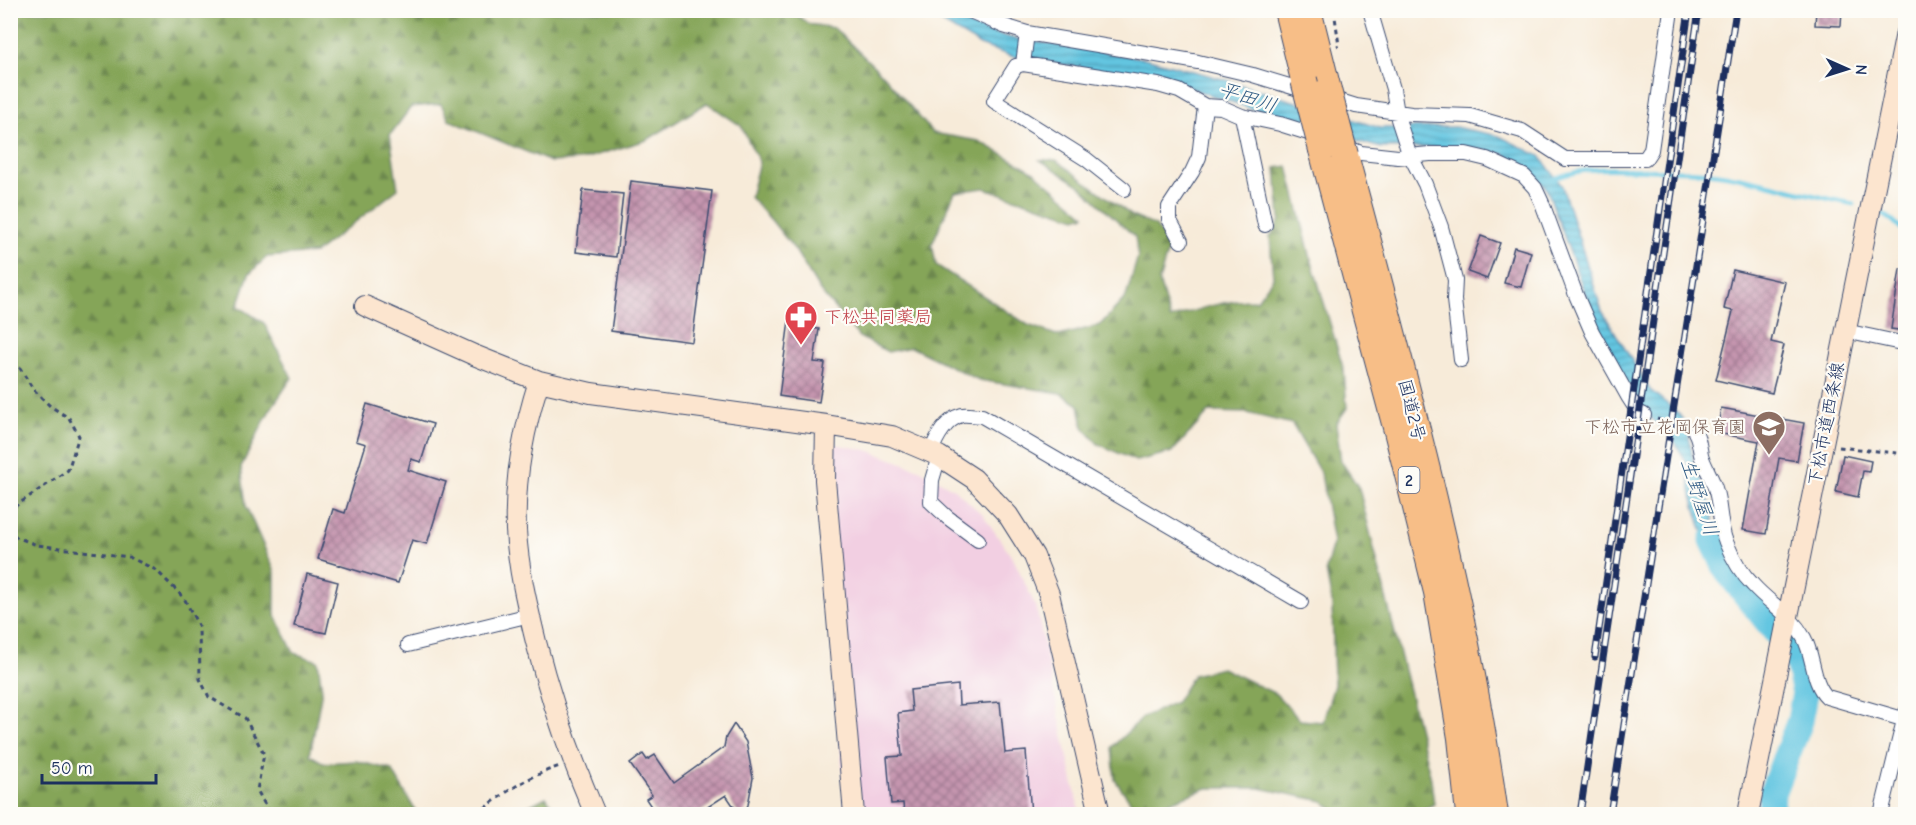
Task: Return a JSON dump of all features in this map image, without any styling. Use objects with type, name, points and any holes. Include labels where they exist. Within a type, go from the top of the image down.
[{"type":"highway","name":"国道2号","points":[[1287,10],[1304,80],[1334,153],[1417,426],[1484,732],[1495,814]]},
{"type":"highway","name":"国道2号","points":[[1308,10],[1328,90],[1334,153],[1397,431],[1437,592],[1461,738],[1469,814]]},
{"type":"street","points":[[968,10],[1026,35],[1198,62],[1398,116],[1470,116],[1522,131],[1564,159],[1645,159],[1651,150],[1671,10]]},
{"type":"street","points":[[1370,10],[1410,155],[1429,194],[1441,227],[1455,280],[1454,300],[1461,360]]},
{"type":"street","name":"下松市道西条線","points":[[1748,814],[1905,33]]},
{"type":"street","points":[[1024,62],[1026,35]]},
{"type":"street","points":[[1124,189],[1086,159],[994,101],[1016,66],[1024,62],[1158,85],[1179,91],[1205,106],[1221,107],[1242,116],[1280,124],[1334,141],[1361,153],[1466,154],[1487,159],[1524,176],[1535,188],[1592,332],[1629,398],[1638,412],[1644,415]]},
{"type":"street","points":[[1181,241],[1169,219],[1169,207],[1199,157],[1205,106]]},
{"type":"street","points":[[1242,116],[1265,225]]},
{"type":"street","points":[[365,306],[474,355],[539,381],[591,393],[892,436],[935,454],[974,479],[1008,514],[1034,556],[1049,594],[1100,814]]},
{"type":"street","points":[[1845,331],[1905,344]]},
{"type":"street","points":[[539,381],[532,403],[519,470],[516,528],[520,573],[549,691],[573,762],[595,814]]},
{"type":"street","points":[[978,540],[947,518],[931,502],[936,440],[948,423],[962,415],[981,416],[1301,602]]},
{"type":"street","points":[[826,425],[825,480],[854,814]]},
{"type":"street","points":[[1695,432],[1702,458],[1715,489],[1726,542],[1753,586],[1803,638],[1814,664],[1820,690],[1827,697],[1905,717],[1881,814]]},
{"type":"street","points":[[408,645],[530,615]]},
{"type":"path","points":[[10,352],[33,389],[50,406],[69,418],[79,436],[68,470],[11,509],[10,515]]},
{"type":"path","points":[[1644,415],[1695,432]]},
{"type":"path","points":[[1823,444],[1905,454]]},
{"type":"path","points":[[10,526],[16,537],[37,545],[129,557],[156,570],[184,598],[199,627],[200,679],[209,697],[245,718],[264,754],[257,790],[270,814]]},
{"type":"path","points":[[477,814],[506,790],[539,773],[573,762]]},
{"type":"shaded area","points":[[817,441],[867,450],[919,469],[954,489],[984,516],[1015,562],[1036,607],[1080,814],[846,814]]},
{"type":"green space","points":[[10,11],[791,11],[809,24],[834,28],[886,78],[933,133],[979,141],[1033,171],[1085,215],[1076,218],[984,188],[955,192],[932,244],[936,265],[1028,325],[1059,336],[1100,325],[1126,297],[1138,256],[1135,237],[1079,185],[1040,160],[1056,160],[1134,217],[1156,226],[1169,246],[1159,281],[1170,319],[1213,305],[1257,300],[1273,278],[1270,237],[1280,220],[1276,168],[1288,166],[1310,255],[1344,371],[1347,408],[1336,424],[1341,461],[1359,488],[1431,779],[1434,804],[1414,814],[1339,814],[1323,801],[1259,788],[1207,788],[1167,803],[1161,814],[1136,814],[1135,808],[1115,780],[1112,747],[1143,717],[1176,702],[1193,675],[1222,668],[1276,694],[1300,720],[1323,722],[1334,685],[1332,603],[1326,570],[1333,542],[1321,474],[1292,424],[1247,413],[1209,412],[1172,452],[1136,461],[1098,444],[1083,427],[1079,405],[1060,393],[979,380],[911,347],[888,352],[859,337],[820,291],[795,250],[750,197],[759,162],[741,126],[707,103],[647,140],[580,160],[551,162],[449,120],[441,104],[411,107],[390,135],[398,189],[315,253],[267,257],[249,274],[238,306],[264,323],[292,378],[270,410],[241,467],[246,506],[275,572],[275,614],[294,653],[318,661],[322,690],[310,755],[324,763],[356,761],[392,770],[415,810],[415,814],[11,814]]},
{"type":"green space","points":[[546,797],[558,814],[513,814]]},
{"type":"water","name":"平田川","points":[[927,11],[947,11],[970,26],[1011,38],[1149,59],[1226,80],[1380,128],[1455,127],[1499,136],[1540,156],[1562,186],[1602,311],[1650,390],[1677,412],[1687,425],[1693,460],[1708,494],[1716,535],[1728,572],[1711,551],[1702,530],[1692,496],[1686,462],[1672,437],[1635,399],[1611,354],[1584,291],[1547,189],[1531,170],[1504,154],[1462,147],[1381,148],[1276,117],[1172,82],[1014,57],[980,45],[942,23]]},
{"type":"building","points":[[1816,10],[1842,10],[1841,26],[1815,25]]},
{"type":"building","points":[[631,181],[712,191],[692,342],[611,331]]},
{"type":"building","points":[[583,190],[623,194],[616,257],[576,252]]},
{"type":"building","points":[[1481,236],[1500,243],[1487,279],[1468,272]]},
{"type":"building","points":[[1514,247],[1531,252],[1521,287],[1504,283]]},
{"type":"building","points":[[1900,269],[1906,270],[1906,331],[1891,329]]},
{"type":"building","points":[[1733,270],[1785,282],[1771,342],[1784,345],[1772,393],[1716,380],[1733,311],[1724,309]]},
{"type":"building","name":"下松共同薬局","points":[[790,313],[808,316],[806,328],[819,329],[814,362],[825,363],[819,402],[779,396]]},
{"type":"building","points":[[367,404],[433,424],[421,462],[411,459],[408,470],[446,482],[427,544],[412,540],[398,583],[318,559],[333,509],[345,513],[366,444],[356,441]]},
{"type":"building","points":[[1721,408],[1804,423],[1797,461],[1779,458],[1766,534],[1743,530],[1759,441],[1717,433]]},
{"type":"building","points":[[1843,455],[1871,461],[1869,472],[1863,471],[1858,497],[1836,492]]},
{"type":"building","points":[[307,574],[338,582],[326,633],[294,626]]},
{"type":"building","points":[[958,685],[959,705],[1000,702],[1005,753],[1026,751],[1031,814],[904,814],[903,803],[891,804],[887,757],[902,756],[898,713],[912,711],[910,690]]},
{"type":"building","points":[[734,724],[746,742],[753,778],[748,805],[743,814],[739,814],[726,795],[697,814],[656,814],[646,799],[652,795],[630,764],[643,754],[647,760],[655,755],[674,783],[724,747],[726,737]]},
{"type":"waterway","points":[[1553,179],[1599,169],[1702,172],[1737,177],[1854,204]]},
{"type":"waterway","points":[[1881,213],[1906,233]]},
{"type":"waterway","name":"生野屋川","points":[[1713,540],[1728,572],[1797,658],[1805,693],[1800,721],[1772,793],[1771,814]]},
{"type":"railway","points":[[1595,657],[1689,10]]},
{"type":"railway","points":[[1580,814],[1699,10]]},
{"type":"railway","points":[[1610,814],[1736,10]]},
{"type":"place","name":"下松共同薬局","points":[[801,346]]},
{"type":"place","name":"下松市立花岡保育園","points":[[1769,456]]}]
